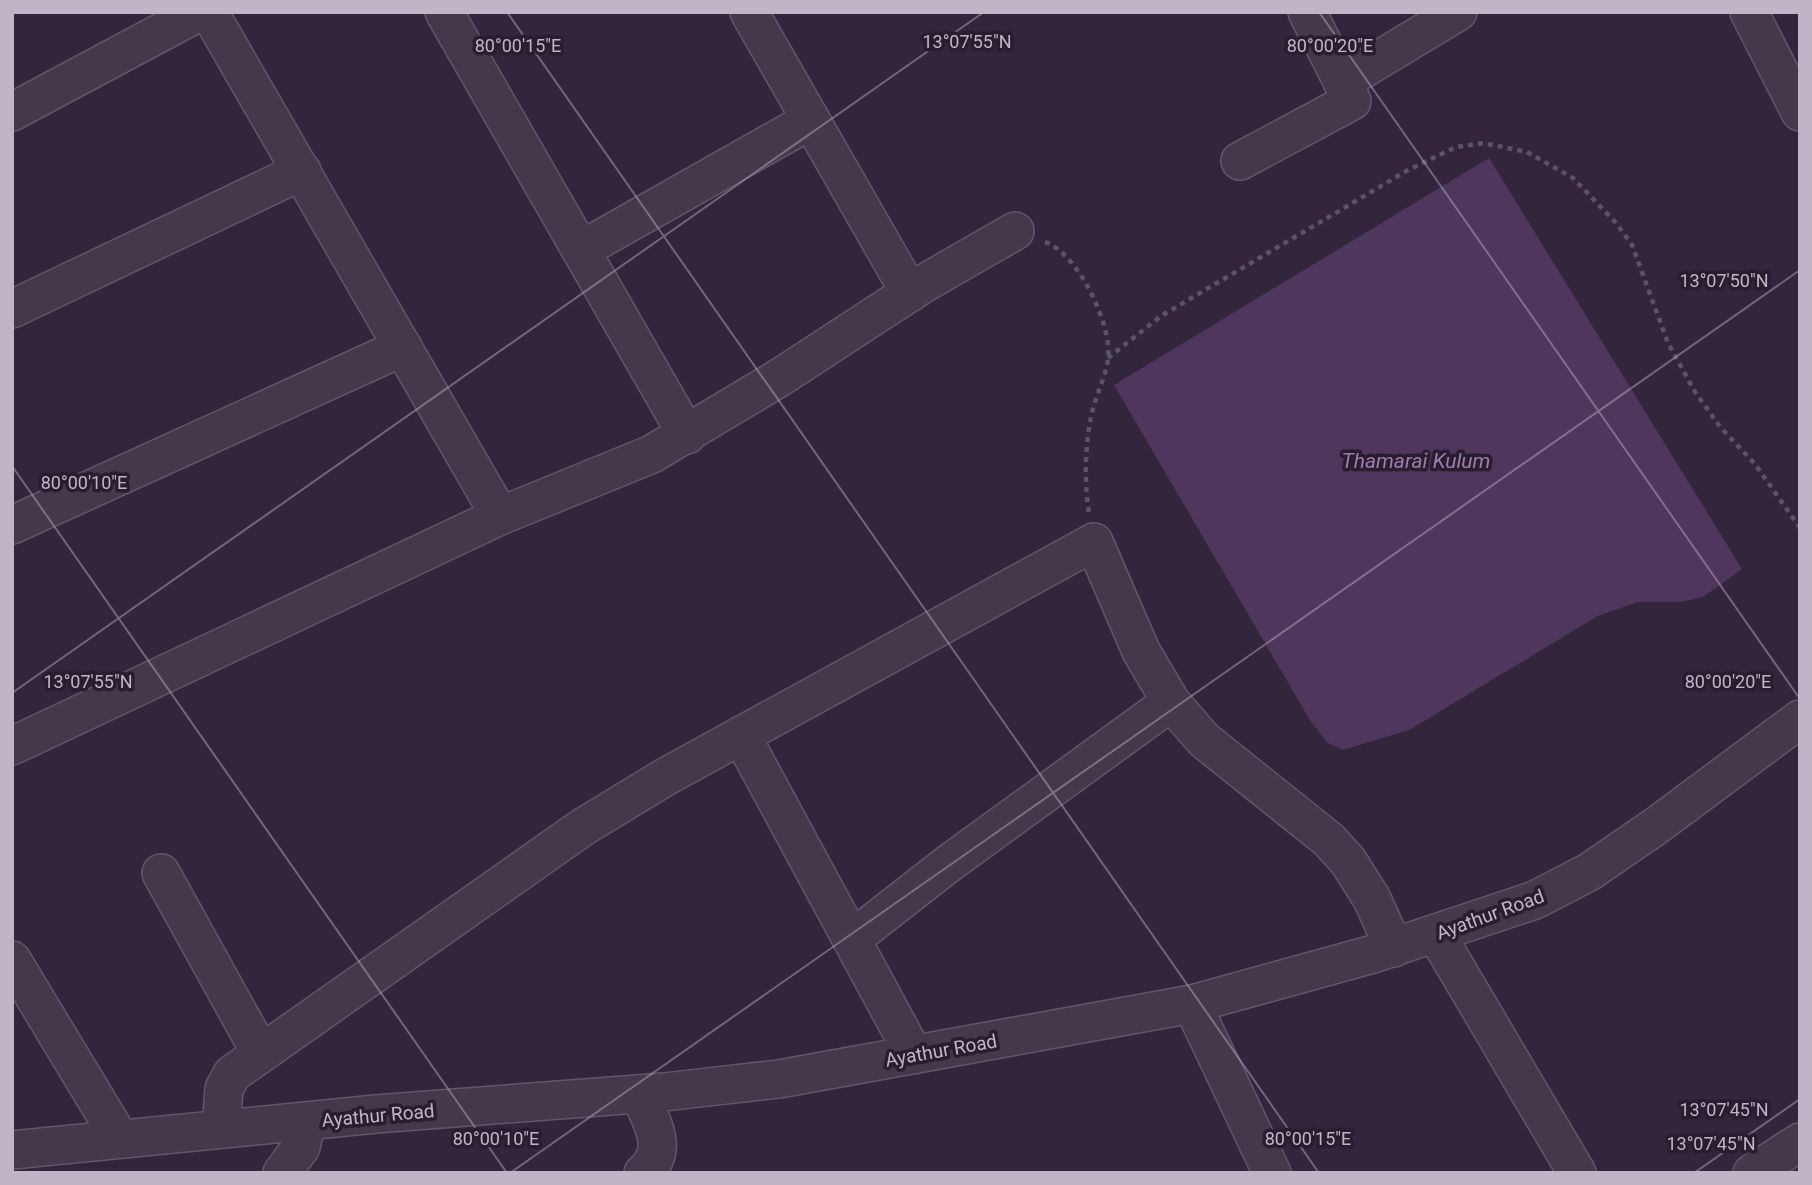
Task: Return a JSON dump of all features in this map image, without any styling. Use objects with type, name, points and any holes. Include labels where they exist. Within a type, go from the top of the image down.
[{"type":"street","points":[[12,112],[198,12]]},
{"type":"street","points":[[209,12],[500,516]]},
{"type":"street","points":[[444,12],[687,435]]},
{"type":"street","points":[[749,12],[910,293]]},
{"type":"street","points":[[1240,161],[1352,101],[1307,12]]},
{"type":"street","points":[[1342,82],[1458,12]]},
{"type":"street","points":[[1749,12],[1800,112]]},
{"type":"street","points":[[581,250],[811,120]]},
{"type":"street","points":[[12,309],[302,170]]},
{"type":"street","points":[[12,746],[500,516],[605,475],[687,435],[910,293],[1015,231]]},
{"type":"street","points":[[12,525],[403,347]]},
{"type":"street","points":[[221,1129],[224,1089],[232,1074],[583,827],[741,735],[1094,542],[1141,651],[1171,702],[1204,740],[1329,840],[1348,861],[1372,899],[1394,948]]},
{"type":"street","points":[[852,939],[948,864],[1171,702]]},
{"type":"street","name":"Ayathur Road","points":[[12,1150],[307,1121],[640,1094],[779,1079],[1192,1004],[1394,948],[1535,900],[1589,872],[1800,719]]},
{"type":"street","points":[[741,735],[915,1055]]},
{"type":"street","points":[[161,873],[260,1052]]},
{"type":"street","points":[[1436,934],[1577,1173]]},
{"type":"street","points":[[12,960],[120,1139]]},
{"type":"street","points":[[1192,1004],[1272,1173]]},
{"type":"street","points":[[640,1094],[659,1141],[659,1153],[643,1173]]},
{"type":"street","points":[[282,1173],[300,1147],[307,1121]]},
{"type":"street","points":[[1752,1173],[1800,1142]]},
{"type":"path","points":[[1108,358],[1161,316],[1410,169],[1456,147],[1483,143],[1527,152],[1573,178],[1618,224],[1632,246],[1668,343],[1695,392],[1721,428],[1755,464],[1800,528]]},
{"type":"path","points":[[1015,231],[1051,243],[1083,277],[1101,315],[1108,358],[1091,417],[1086,466],[1094,542]]},
{"type":"water","name":"Thamarai Kulum","points":[[1489,158],[1742,569],[1703,597],[1681,602],[1638,602],[1598,616],[1409,730],[1343,750],[1328,743],[1311,722],[1114,385]]}]
